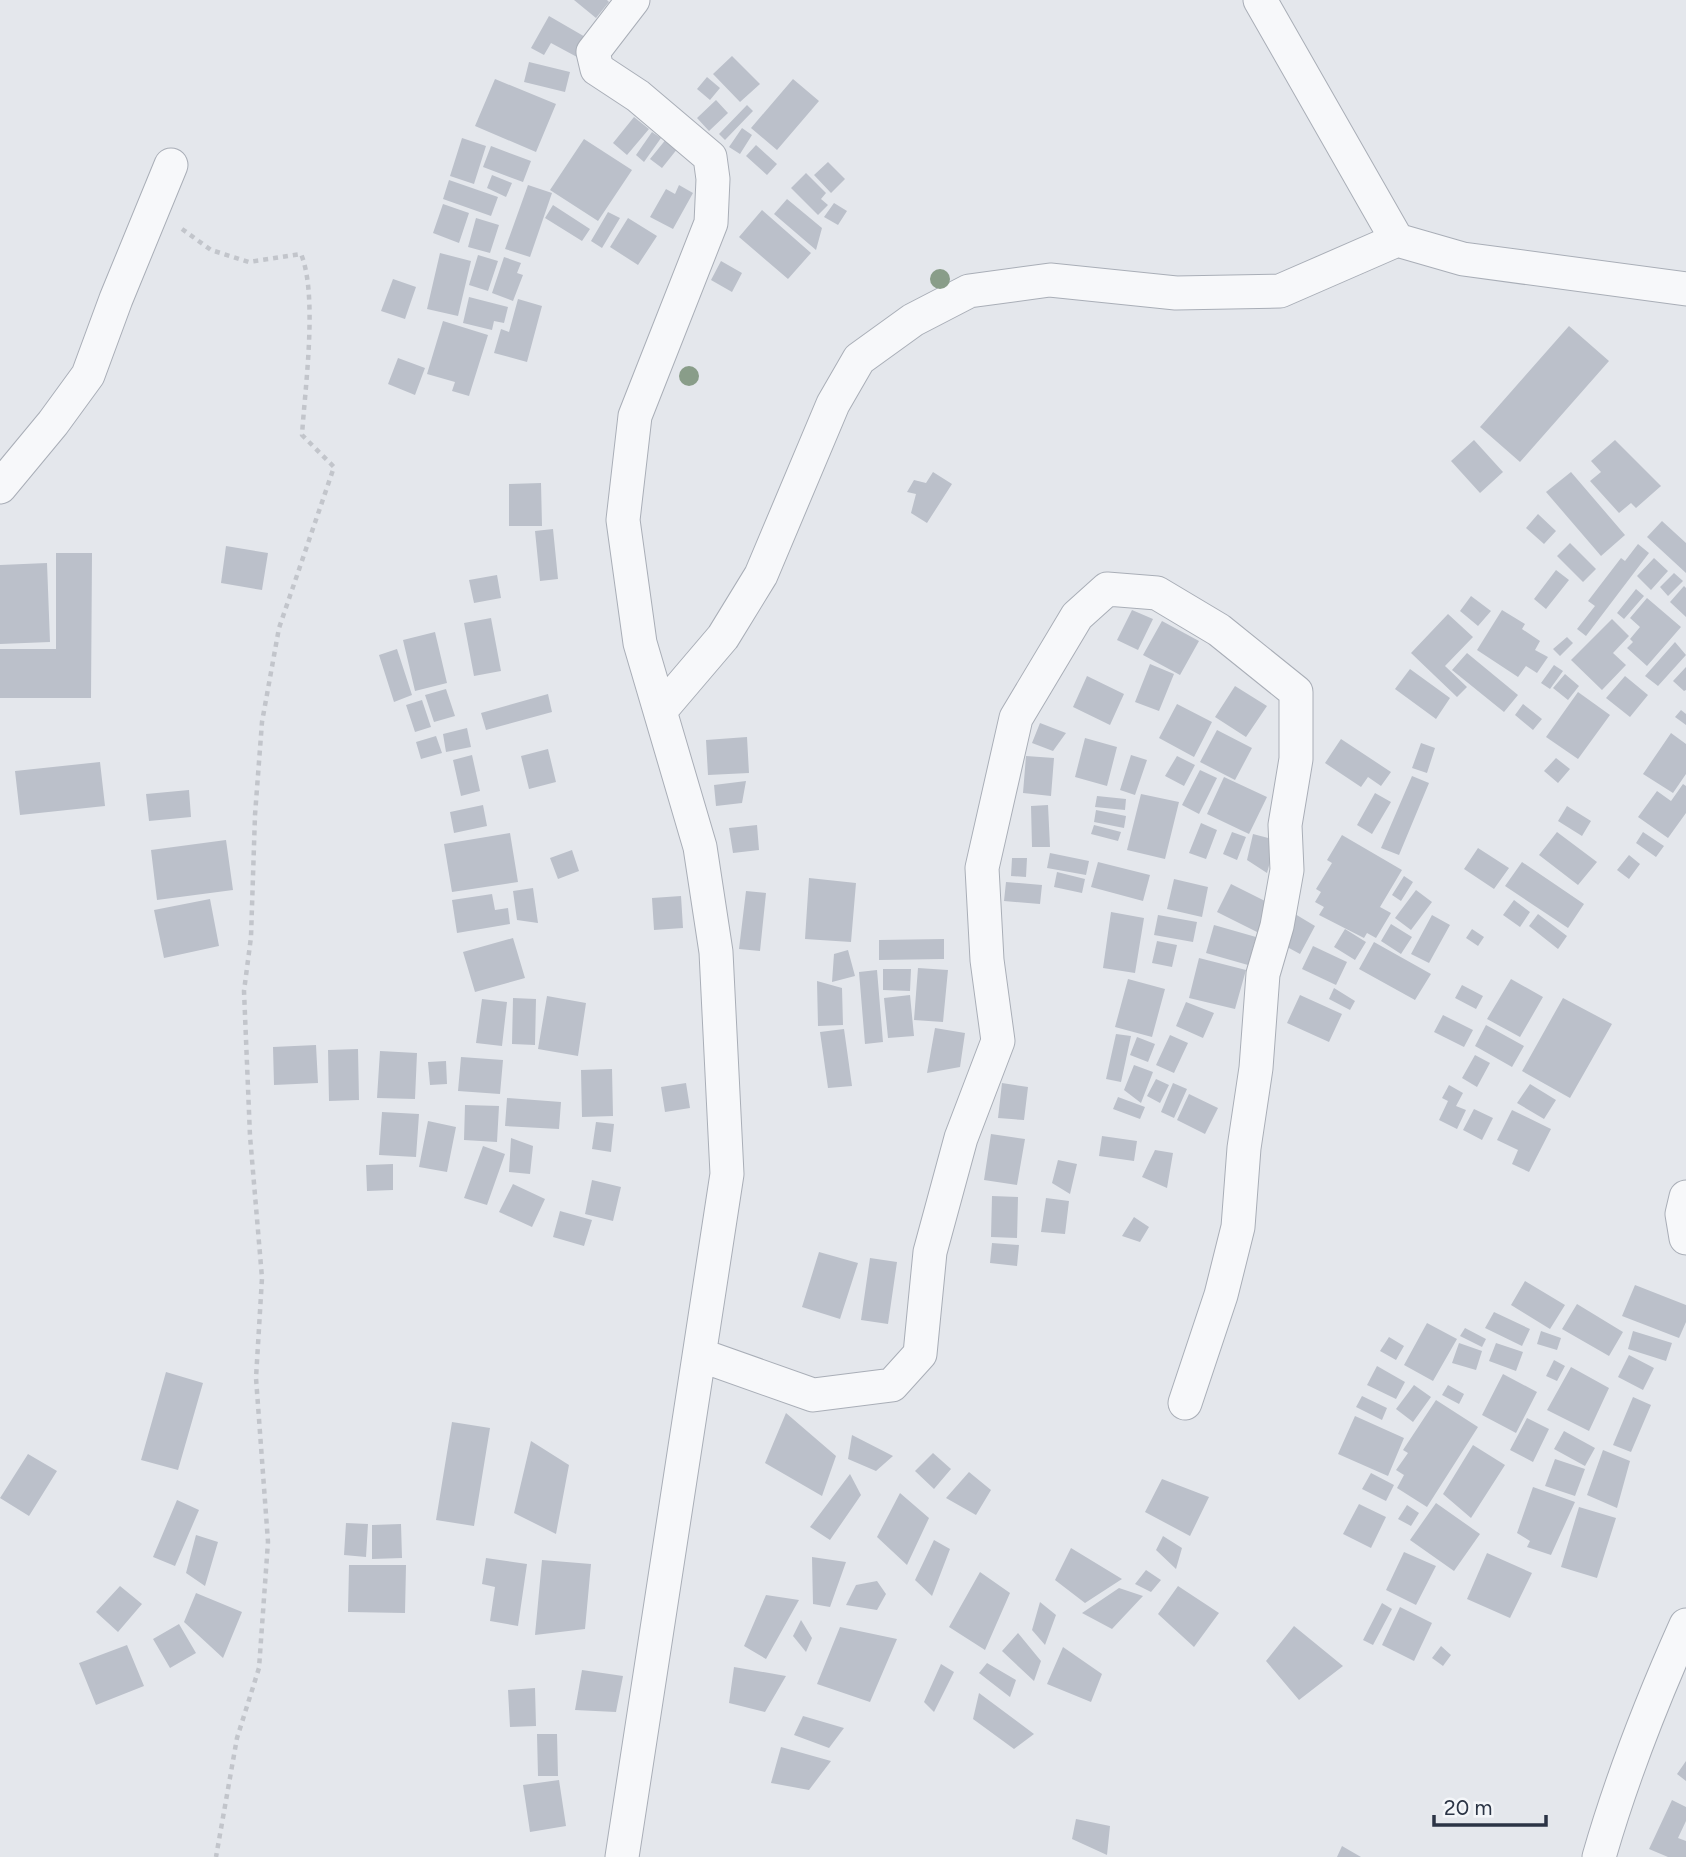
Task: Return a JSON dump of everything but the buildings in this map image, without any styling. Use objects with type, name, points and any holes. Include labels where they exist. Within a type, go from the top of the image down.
[{"type":"street","points":[[622,1857],[727,1174],[716,952],[700,847],[640,643],[623,520],[635,416],[711,223],[713,180],[710,157],[638,96],[597,69],[593,52],[633,0]]},
{"type":"street","points":[[1259,0],[1397,240]]},
{"type":"street","points":[[0,487],[53,423],[88,374],[172,165]]},
{"type":"street","points":[[660,711],[723,637],[761,575],[833,404],[859,359],[913,320],[969,292],[1050,280],[1177,293],[1280,291],[1397,240],[1463,259],[1686,289]]},
{"type":"street","points":[[700,1355],[813,1395],[892,1385],[920,1354],[930,1252],[961,1138],[998,1041],[987,960],[982,868],[1016,718],[1077,616],[1107,589],[1157,593],[1219,629],[1296,692],[1296,759],[1285,825],[1287,870],[1277,926],[1263,974],[1256,1068],[1244,1149],[1238,1227],[1221,1295],[1185,1403]]},
{"type":"street","points":[[1686,1197],[1682,1214],[1686,1238]]},
{"type":"street","points":[[1599,1857],[1614,1804],[1651,1705],[1686,1625]]},
{"type":"path","points":[[154,208],[211,250],[249,262],[301,254],[307,268],[309,319],[302,435],[334,467],[279,628],[262,722],[255,815],[251,937],[244,991],[250,1136],[262,1278],[256,1378],[268,1542],[259,1668],[237,1738],[216,1857]]}]
